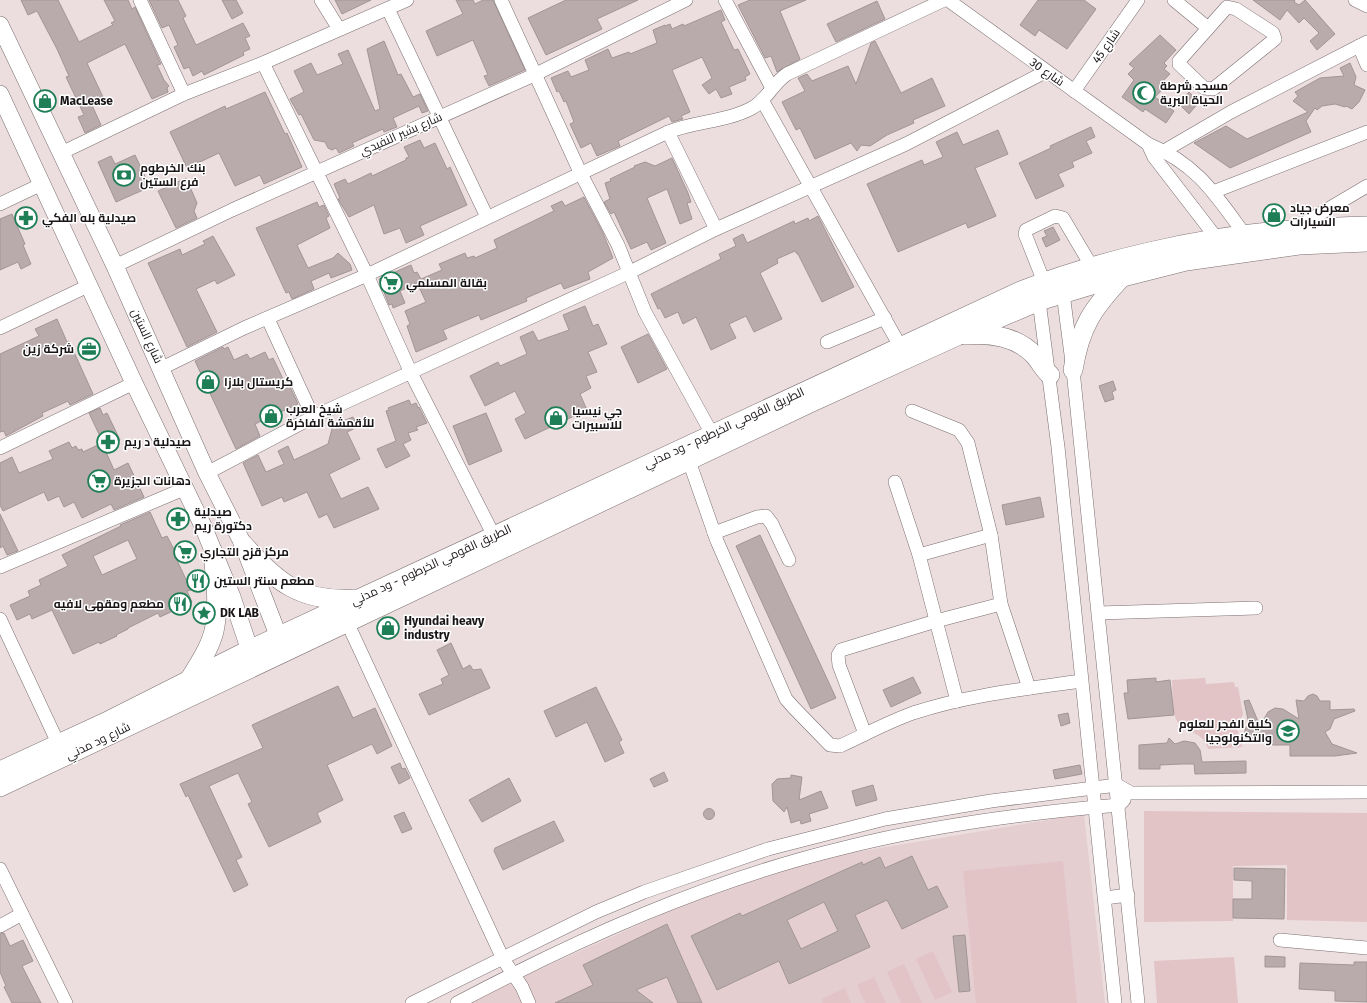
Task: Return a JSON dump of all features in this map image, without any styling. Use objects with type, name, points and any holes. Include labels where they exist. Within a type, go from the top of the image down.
[{"type":"highway","name":"الطريق القومي الخرطوم - ود مدني","points":[[192,688],[282,644],[359,599],[900,346],[996,302],[1044,282],[1092,267],[1137,256],[1245,235],[1293,230],[1367,226]]},
{"type":"highway","name":"الطريق القومي الخرطوم - ود مدني","points":[[282,644],[347,622],[957,336],[1039,301],[1124,276],[1186,261],[1298,245],[1367,242]]},
{"type":"highway","points":[[1073,370],[1078,343],[1089,317],[1104,296],[1124,276]]},
{"type":"highway","points":[[957,336],[987,334],[1014,341],[1034,355],[1050,375]]},
{"type":"highway","points":[[243,544],[265,570],[290,587],[307,595],[327,599],[359,599]]},
{"type":"highway","points":[[192,688],[215,627],[216,606],[213,552]]},
{"type":"highway","name":"شارع ود مدني","points":[[0,771],[110,720],[192,688]]},
{"type":"highway","name":"شارع ود مدني","points":[[0,787],[192,688]]},
{"type":"main road","name":"شارع الستين","points":[[0,25],[115,266],[162,368],[207,473],[243,544],[282,644]]},
{"type":"main road","points":[[0,94],[134,383],[203,526],[232,597],[252,658]]},
{"type":"main road","points":[[189,495],[216,490]]},
{"type":"main road","points":[[203,526],[228,514]]},
{"type":"street","points":[[140,0],[184,94]]},
{"type":"street","points":[[322,0],[338,29]]},
{"type":"street","points":[[61,153],[184,94],[263,63],[407,0]]},
{"type":"street","points":[[502,0],[534,75],[580,172],[618,245],[645,312],[712,434]]},
{"type":"street","name":"شارع بشير النفيدي","points":[[115,266],[316,172],[534,75],[686,0]]},
{"type":"street","points":[[725,0],[772,88]]},
{"type":"street","name":"شارع 45","points":[[1074,91],[1138,0]]},
{"type":"street","points":[[1174,0],[1208,28]]},
{"type":"street","points":[[1355,0],[1367,6]]},
{"type":"street","points":[[162,368],[244,328],[268,319],[366,275],[580,172],[668,132],[686,126],[731,116],[751,109],[762,100],[780,78],[787,74],[952,1]]},
{"type":"street","name":"شارع 30","points":[[952,1],[1046,72],[1148,144],[1164,151],[1187,165],[1213,192],[1245,235]]},
{"type":"street","points":[[1227,7],[1232,7],[1273,33],[1275,39],[1213,89],[1208,89],[1204,88],[1179,64],[1179,61],[1208,28],[1227,7]]},
{"type":"street","points":[[388,9],[441,116],[487,217]]},
{"type":"street","points":[[1164,151],[1231,112],[1363,44],[1367,65]]},
{"type":"street","points":[[263,63],[366,275],[411,373],[494,536]]},
{"type":"street","points":[[207,473],[314,417],[630,272],[716,229],[906,144],[1046,72]]},
{"type":"street","points":[[762,100],[900,346]]},
{"type":"street","points":[[668,132],[716,229]]},
{"type":"street","points":[[1213,192],[1367,132]]},
{"type":"street","name":"شارع 30","points":[[1148,144],[1154,156],[1218,240]]},
{"type":"street","points":[[0,204],[42,184]]},
{"type":"street","points":[[1293,230],[1367,186]]},
{"type":"street","points":[[1044,282],[1025,234],[1026,230],[1055,216],[1063,218],[1092,267]]},
{"type":"street","points":[[0,328],[90,286]]},
{"type":"street","points":[[1063,293],[1073,370],[1099,613],[1138,1003]]},
{"type":"street","points":[[1039,301],[1050,375],[1115,1003]]},
{"type":"street","points":[[827,342],[885,318]]},
{"type":"street","points":[[268,319],[314,417]]},
{"type":"street","points":[[0,448],[134,383]]},
{"type":"street","points":[[912,410],[959,430],[968,443],[991,535],[1001,604],[1029,688]]},
{"type":"street","points":[[689,461],[714,533],[790,704],[830,745],[840,746],[912,714],[958,701],[1029,688],[1081,681]]},
{"type":"street","points":[[895,482],[919,555],[958,701]]},
{"type":"street","points":[[0,567],[189,495]]},
{"type":"street","points":[[714,533],[757,517],[766,516],[772,524],[789,560]]},
{"type":"street","points":[[919,555],[991,535]]},
{"type":"street","points":[[865,734],[839,665],[838,655],[841,650],[936,621],[1001,604]]},
{"type":"street","points":[[1099,613],[1256,608]]},
{"type":"street","points":[[0,619],[58,743]]},
{"type":"street","points":[[347,622],[503,959],[514,973],[529,1003]]},
{"type":"street","points":[[412,1003],[596,912],[644,892],[768,849],[885,819],[1034,795],[1117,785],[1131,793],[1367,792]]},
{"type":"street","points":[[457,1003],[514,973],[644,913],[729,882],[844,847],[976,821],[1034,812],[1119,805],[1131,793]]},
{"type":"street","points":[[1034,795],[1034,812]]},
{"type":"street","points":[[0,869],[66,1003]]},
{"type":"street","points":[[1104,898],[1128,895]]},
{"type":"street","points":[[0,926],[22,914]]},
{"type":"street","points":[[1280,940],[1367,948]]},
{"type":"shaded area","points":[[1205,678],[1206,684],[1234,682],[1235,687],[1238,687],[1243,714],[1237,728],[1242,747],[1208,749],[1202,738],[1180,725],[1177,721],[1173,706],[1172,680]]},
{"type":"shaded area","points":[[1144,811],[1367,813],[1367,922],[1287,920],[1287,865],[1233,866],[1233,921],[1144,922]]},
{"type":"shaded area","points":[[1084,814],[1105,1003],[470,1003],[520,978],[698,898],[826,857]]},
{"type":"shaded area","points":[[1063,861],[1077,1003],[976,1003],[963,871]]},
{"type":"shaded area","points":[[933,951],[952,992],[935,1000],[916,959]]},
{"type":"shaded area","points":[[1234,957],[1238,1003],[1157,1003],[1154,961]]},
{"type":"shaded area","points":[[904,964],[922,1003],[901,1003],[887,972]]},
{"type":"shaded area","points":[[874,977],[886,1003],[865,1003],[857,985]]},
{"type":"shaded area","points":[[845,988],[851,1003],[823,1003],[821,999]]},
{"type":"building","points":[[21,0],[58,0],[79,42],[113,25],[111,23],[115,21],[104,0],[128,0],[132,9],[135,7],[161,64],[157,65],[164,80],[169,86],[167,88],[168,92],[152,99],[125,44],[87,63],[103,97],[91,103],[101,125],[85,133],[78,117],[84,115],[66,77],[69,76],[57,49],[37,11],[28,15]]},
{"type":"building","points":[[149,0],[178,0],[186,16],[183,18],[196,45],[243,23],[250,36],[245,38],[250,49],[243,52],[244,55],[204,75],[202,71],[193,76],[189,67],[184,69],[174,47],[178,45],[169,25],[162,28]]},
{"type":"building","points":[[222,0],[236,0],[243,13],[232,19]]},
{"type":"building","points":[[335,0],[371,0],[342,14]]},
{"type":"building","points":[[456,0],[473,0],[475,4],[483,0],[493,0],[525,70],[489,86],[484,76],[488,75],[473,40],[437,56],[426,31],[463,14]]},
{"type":"building","points":[[566,0],[638,0],[597,19],[602,29],[546,55],[528,18]]},
{"type":"building","points":[[750,0],[806,0],[780,11],[800,59],[777,72],[771,56],[765,58],[738,5]]},
{"type":"building","points":[[1038,0],[1084,0],[1096,9],[1067,49],[1039,30],[1035,36],[1020,25]]},
{"type":"building","points":[[1253,0],[1295,0],[1294,2],[1299,5],[1305,0],[1335,34],[1317,50],[1310,41],[1319,33],[1304,18],[1299,23],[1287,10],[1280,20]]},
{"type":"building","points":[[877,1],[885,19],[836,42],[827,24]]},
{"type":"building","points":[[721,10],[725,20],[721,22],[734,50],[738,49],[750,74],[745,77],[746,80],[729,87],[732,94],[721,98],[716,89],[709,94],[702,85],[712,78],[702,57],[672,70],[690,112],[681,116],[683,119],[672,122],[669,116],[618,141],[620,146],[597,156],[591,143],[581,148],[570,124],[574,122],[566,101],[564,102],[559,91],[557,92],[551,78],[568,71],[571,77],[589,70],[585,60],[608,49],[612,58],[629,52],[630,54],[657,43],[653,30],[670,24],[672,29],[683,24],[684,26]]},
{"type":"building","points":[[1160,35],[1176,50],[1164,63],[1167,66],[1164,69],[1170,74],[1164,80],[1168,84],[1155,97],[1174,111],[1166,123],[1145,109],[1143,112],[1122,97],[1134,80],[1128,74],[1134,68],[1129,64]]},
{"type":"building","points":[[384,41],[398,75],[401,74],[413,97],[420,94],[428,111],[422,113],[419,106],[393,118],[397,127],[384,132],[383,129],[352,143],[354,146],[339,153],[336,148],[332,150],[328,148],[325,142],[314,140],[301,114],[299,115],[290,99],[304,92],[294,71],[311,63],[317,75],[343,64],[338,54],[348,50],[375,111],[380,109],[367,49]]},
{"type":"building","points":[[875,41],[901,93],[932,78],[945,106],[913,120],[914,123],[887,135],[870,146],[861,145],[857,151],[851,143],[815,159],[800,128],[796,130],[782,102],[805,91],[798,78],[807,74],[812,81],[848,66],[856,84],[871,43]]},
{"type":"building","points":[[1350,63],[1356,77],[1354,85],[1365,90],[1359,102],[1352,109],[1335,104],[1322,106],[1317,110],[1315,108],[1306,121],[1311,132],[1230,168],[1194,143],[1226,126],[1247,139],[1308,112],[1293,101],[1298,96],[1295,92],[1320,78],[1344,76],[1340,68]]},
{"type":"building","points":[[265,92],[285,134],[287,133],[302,167],[264,184],[260,175],[235,186],[219,153],[187,168],[170,132],[225,106],[226,109]]},
{"type":"building","points":[[1189,92],[1199,102],[1189,114],[1178,103]]},
{"type":"building","points":[[1091,127],[1095,137],[1086,141],[1092,153],[1072,162],[1074,167],[1058,174],[1064,186],[1036,199],[1019,163],[1051,148],[1050,146]]},
{"type":"building","points":[[998,130],[1008,154],[975,168],[996,216],[968,228],[966,223],[898,252],[867,184],[922,160],[924,165],[943,157],[936,142],[957,132],[963,145]]},
{"type":"building","points":[[420,140],[424,148],[435,143],[447,169],[450,167],[467,205],[420,226],[424,235],[406,243],[400,228],[384,234],[374,205],[349,217],[338,199],[340,198],[334,184],[345,179],[348,184],[371,173],[372,176],[406,160],[406,158],[409,157],[404,147]]},
{"type":"building","name":"بنك الخرطوم فرع الستين","points":[[135,155],[150,187],[116,202],[98,162],[111,156],[115,164]]},
{"type":"building","points":[[672,158],[691,202],[687,203],[692,219],[680,224],[667,189],[647,198],[666,243],[651,250],[647,242],[631,249],[614,212],[611,214],[604,202],[610,199],[605,183],[635,167],[634,166],[645,162],[655,166]]},
{"type":"building","points":[[186,178],[197,203],[194,211],[197,218],[176,228],[158,191]]},
{"type":"building","points":[[584,197],[603,233],[613,258],[588,272],[590,279],[564,289],[561,283],[526,298],[527,301],[481,320],[479,315],[443,330],[447,339],[416,352],[407,326],[410,324],[405,311],[426,302],[417,283],[400,291],[405,303],[393,308],[392,304],[389,305],[379,279],[411,265],[414,273],[417,272],[421,279],[442,270],[439,264],[465,253],[467,258],[474,256],[475,258],[497,248],[494,240],[554,211],[551,206],[562,201],[565,206]]},
{"type":"building","points":[[317,202],[319,207],[324,205],[329,216],[326,218],[330,228],[297,245],[308,268],[333,258],[338,253],[350,264],[352,270],[331,278],[329,273],[311,281],[314,289],[292,299],[289,292],[286,293],[256,228]]},
{"type":"building","points":[[12,214],[25,244],[23,245],[31,264],[21,269],[18,262],[0,270],[0,219]]},
{"type":"building","points":[[818,216],[854,287],[822,302],[798,254],[795,251],[777,259],[778,263],[760,273],[782,319],[754,332],[746,316],[729,324],[736,338],[711,350],[696,317],[683,324],[678,312],[665,318],[660,308],[658,309],[651,294],[721,259],[719,254],[736,246],[733,239],[743,234],[747,243],[794,221],[795,224],[808,218],[809,221]]},
{"type":"building","points":[[1053,227],[1060,240],[1046,247],[1042,238],[1047,236],[1044,231]]},
{"type":"building","points":[[213,236],[235,275],[217,284],[215,280],[196,289],[217,332],[187,347],[148,263],[180,249],[182,255],[205,244],[203,241]]},
{"type":"building","points":[[585,306],[593,326],[598,324],[607,344],[588,352],[597,372],[586,376],[591,388],[580,394],[587,410],[525,439],[515,419],[526,413],[515,391],[485,406],[470,376],[498,362],[500,366],[527,354],[520,337],[533,331],[538,341],[569,330],[563,315]]},
{"type":"building","points":[[57,319],[67,342],[69,341],[93,394],[70,405],[68,401],[42,413],[43,416],[6,436],[4,431],[0,432],[0,354],[39,336],[35,329]]},
{"type":"building","points":[[648,334],[667,369],[638,383],[621,347]]},
{"type":"building","points":[[223,347],[224,349],[228,347],[234,360],[247,354],[250,359],[265,352],[269,360],[273,358],[284,381],[287,380],[298,404],[255,424],[260,436],[236,449],[195,361]]},
{"type":"building","points":[[1113,381],[1116,390],[1112,392],[1114,399],[1105,402],[1099,386]]},
{"type":"building","points":[[409,400],[411,405],[416,403],[427,423],[416,427],[418,430],[408,433],[411,440],[403,444],[410,456],[386,468],[377,449],[396,441],[386,411],[389,410],[388,408]]},
{"type":"building","points":[[100,408],[103,415],[107,413],[120,440],[105,447],[89,413]]},
{"type":"building","points":[[486,413],[502,451],[469,465],[453,426]]},
{"type":"building","points":[[353,417],[358,427],[347,432],[360,459],[329,474],[341,499],[368,487],[379,509],[334,528],[327,514],[319,518],[307,492],[284,502],[282,497],[262,506],[243,463],[258,455],[266,472],[284,464],[278,451],[288,446],[294,460],[328,444],[333,425]]},
{"type":"building","points":[[69,442],[72,448],[76,446],[78,450],[82,449],[83,452],[102,443],[114,470],[128,463],[144,497],[114,510],[111,504],[82,518],[74,502],[64,507],[59,496],[48,501],[44,492],[3,511],[0,505],[0,463],[12,457],[19,473],[53,459],[49,451]]},
{"type":"building","points":[[1040,497],[1044,517],[1006,525],[1002,505]]},
{"type":"building","points":[[150,512],[162,538],[167,536],[176,553],[174,554],[191,590],[187,591],[192,602],[160,617],[158,613],[128,628],[116,635],[117,636],[100,644],[99,642],[73,654],[52,610],[32,619],[30,614],[17,620],[10,605],[30,596],[28,591],[41,585],[39,580],[68,566],[62,555],[121,526],[120,525]],"holes":[[[128,540],[137,559],[102,575],[93,556]]]},
{"type":"building","points":[[0,514],[18,551],[7,555],[3,546],[0,548]]},
{"type":"building","points":[[760,535],[836,698],[811,709],[736,546]]},
{"type":"building","points":[[451,643],[463,669],[470,665],[473,670],[481,669],[490,688],[429,715],[419,694],[443,684],[441,679],[449,675],[437,650]]},
{"type":"building","points":[[913,677],[921,693],[891,707],[883,690]]},
{"type":"building","points":[[1156,678],[1156,682],[1170,680],[1174,715],[1128,719],[1124,693],[1128,693],[1127,680]]},
{"type":"building","points":[[338,686],[353,718],[375,708],[392,746],[377,754],[372,744],[327,765],[343,800],[317,813],[321,822],[269,847],[248,804],[252,802],[238,773],[209,786],[242,857],[236,860],[248,885],[234,892],[188,795],[186,797],[180,784],[263,748],[252,725]]},
{"type":"building","points":[[596,687],[622,740],[619,742],[624,753],[605,762],[587,722],[556,737],[544,711]]},
{"type":"building","points":[[1313,694],[1317,696],[1320,701],[1330,701],[1330,710],[1354,709],[1355,711],[1334,719],[1330,729],[1325,732],[1332,744],[1357,753],[1335,756],[1290,756],[1290,745],[1272,745],[1272,740],[1245,741],[1245,729],[1249,724],[1244,701],[1249,700],[1260,726],[1268,712],[1275,708],[1283,709],[1299,719],[1296,700],[1304,701],[1308,696]]},
{"type":"building","points":[[1068,713],[1070,723],[1061,726],[1058,715]]},
{"type":"building","points":[[1169,738],[1175,744],[1184,741],[1195,743],[1200,750],[1202,762],[1246,761],[1246,773],[1195,774],[1194,764],[1160,765],[1160,769],[1139,769],[1139,745],[1167,743]]},
{"type":"building","points":[[400,763],[402,769],[405,768],[410,778],[399,784],[391,767]]},
{"type":"building","points":[[1080,765],[1082,774],[1055,779],[1053,770]]},
{"type":"building","points":[[664,772],[668,781],[654,787],[650,779]]},
{"type":"building","points":[[791,775],[802,777],[799,800],[821,791],[828,808],[809,814],[811,821],[801,824],[800,820],[791,823],[787,807],[784,812],[773,801],[772,784],[777,779],[791,778]]},
{"type":"building","points":[[509,778],[521,801],[482,822],[469,800]]},
{"type":"building","points":[[873,785],[877,800],[856,806],[852,791]]},
{"type":"building","points":[[707,809],[711,809],[713,810],[713,818],[707,819],[704,816],[704,812]]},
{"type":"building","points":[[404,812],[412,829],[402,833],[394,816]]},
{"type":"building","points":[[554,821],[564,841],[503,870],[494,851],[495,848]]},
{"type":"building","points":[[912,856],[928,890],[937,886],[948,907],[902,929],[887,900],[855,915],[870,947],[789,984],[779,961],[717,990],[691,936],[740,913],[742,916],[862,862],[863,865],[880,857],[885,868]],"holes":[[[824,902],[838,931],[801,949],[787,920]]]},
{"type":"building","points":[[1234,868],[1285,869],[1284,919],[1233,918],[1233,899],[1252,899],[1252,881],[1234,880]]},
{"type":"building","points":[[667,924],[702,1003],[678,1003],[667,977],[636,990],[653,1003],[555,1003],[593,985],[583,965]]},
{"type":"building","points":[[4,933],[10,946],[23,940],[33,961],[22,966],[41,1003],[12,1003],[4,987],[6,986],[0,972],[0,934]]},
{"type":"building","points":[[965,935],[970,991],[959,992],[953,936]]},
{"type":"building","points":[[1265,956],[1285,957],[1285,967],[1265,967]]},
{"type":"building","points":[[1354,962],[1367,962],[1367,1002],[1335,1001],[1335,991],[1299,989],[1300,963],[1354,965]]},
{"type":"place","name":"مسجد شرطة الحياة البرية","points":[[1144,93]]},
{"type":"place","name":"MacLease","points":[[45,101]]},
{"type":"place","name":"بنك الخرطوم فرع الستين","points":[[124,175]]},
{"type":"place","name":"معرض جياد السيارات","points":[[1274,215]]},
{"type":"place","name":"صيدلية بله الفكي","points":[[26,218]]},
{"type":"place","name":"بقالة المسلمي","points":[[391,283]]},
{"type":"place","name":"شركة زين","points":[[89,349]]},
{"type":"place","name":"كريستال بلازا","points":[[208,382]]},
{"type":"place","name":"شيخ العرب للأقمشة الفاخرة","points":[[271,416]]},
{"type":"place","name":"جي نيسيا للاسبيرات","points":[[556,418]]},
{"type":"place","name":"صيدلية د ريم","points":[[108,442]]},
{"type":"place","name":"دهانات الجزيرة","points":[[99,481]]},
{"type":"place","name":"صيدلية دكتورة ريم","points":[[178,519]]},
{"type":"place","name":"مركز قزح التجاري","points":[[185,552]]},
{"type":"place","name":"مطعم سنتر الستين","points":[[198,581]]},
{"type":"place","name":"مطعم ومقهى لافيه","points":[[180,604]]},
{"type":"place","name":"DK LAB","points":[[204,613]]},
{"type":"place","name":"Hyundai heavy industry","points":[[388,628]]},
{"type":"place","name":"كلية الفجر للعلوم والتكنولوجيا","points":[[1288,731]]}]
